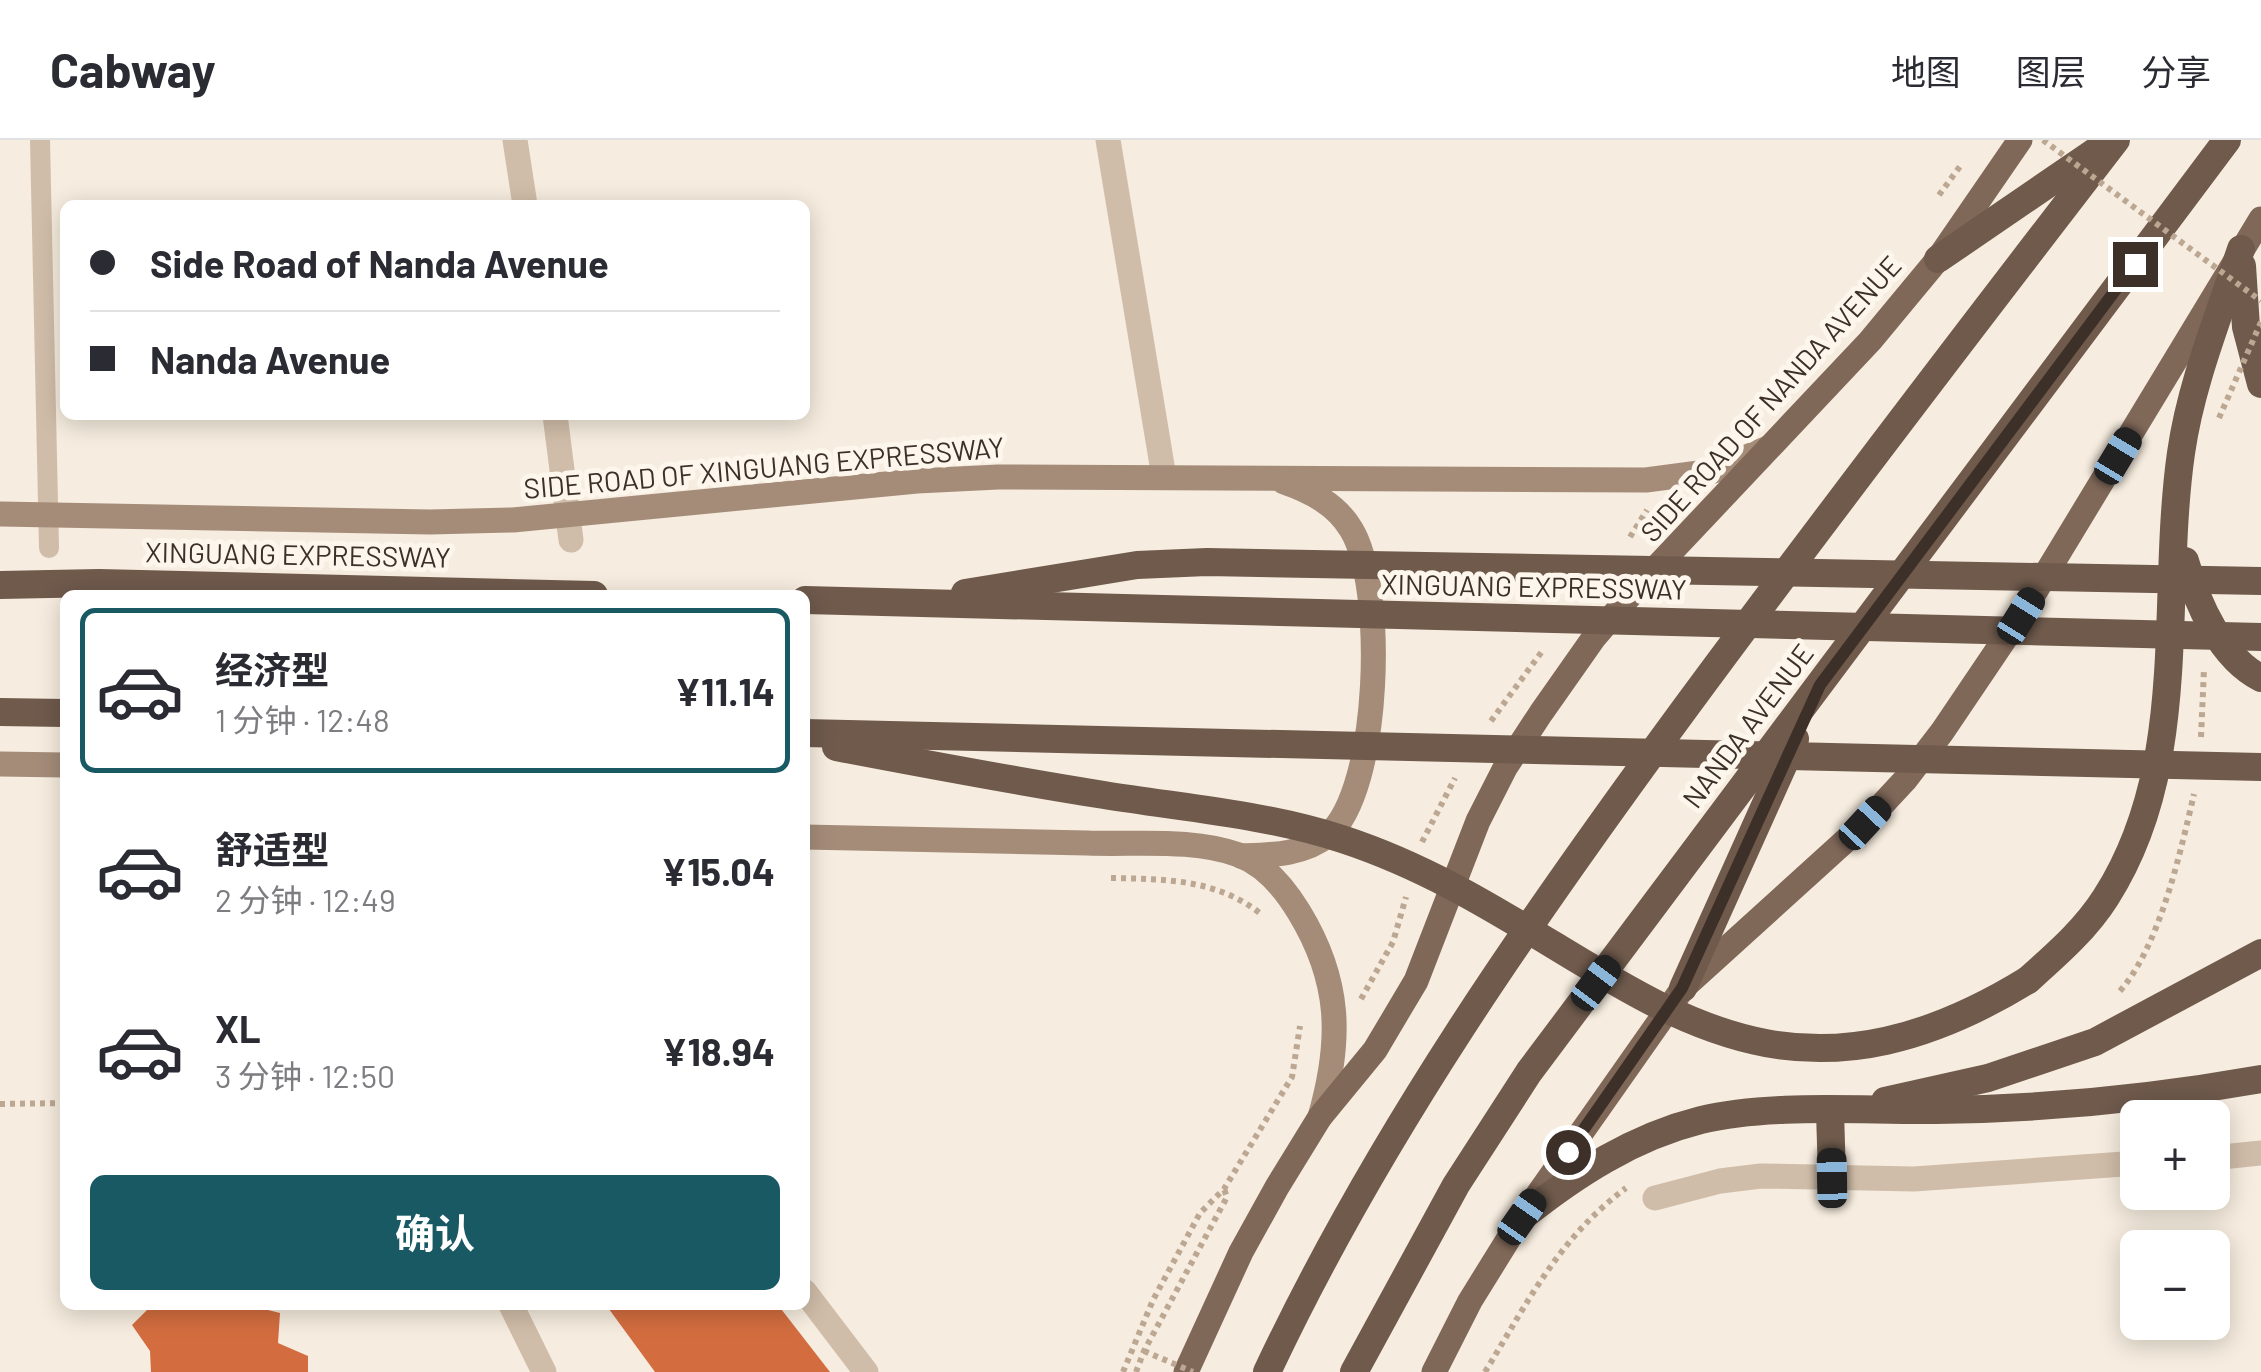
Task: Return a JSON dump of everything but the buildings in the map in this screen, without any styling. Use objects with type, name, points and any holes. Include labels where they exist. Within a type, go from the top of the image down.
[{"type":"highway","points":[[1938,259],[2114,140]]},
{"type":"highway","points":[[1267,1372],[1300,1302],[1418,1095],[1575,858],[1846,490],[2114,140]]},
{"type":"highway","name":"NANDA AVENUE","points":[[1354,1372],[1414,1258],[1496,1121],[2227,140]]},
{"type":"highway","points":[[2241,250],[2246,327],[2261,384]]},
{"type":"highway","points":[[810,743],[1007,779],[1282,822],[1343,840],[1458,888],[1660,1009],[1707,1029],[1815,1048],[1857,1047],[1952,1021],[2028,980],[2055,956],[2104,900],[2140,826],[2165,711],[2182,451],[2193,397],[2241,250]]},
{"type":"highway","points":[[2175,526],[2190,577],[2217,632],[2246,670],[2261,678]]},
{"type":"highway","points":[[914,603],[1120,567],[1207,562],[2261,580]]},
{"type":"highway","name":"XINGUANG EXPRESSWAY","points":[[0,585],[99,583],[388,590]]},
{"type":"highway","name":"XINGUANG EXPRESSWAY","points":[[810,600],[2261,637]]},
{"type":"highway","points":[[1682,988],[1820,685]]},
{"type":"highway","points":[[0,712],[60,713]]},
{"type":"highway","points":[[810,733],[2261,767]]},
{"type":"highway","points":[[1842,1111],[1988,1078],[2095,1042],[2261,954]]},
{"type":"highway","points":[[1522,1217],[1576,1175],[1642,1140],[1729,1115],[2074,1103],[2261,1079]]},
{"type":"highway","points":[[1832,1178],[1842,1111]]},
{"type":"main road","name":"SIDE ROAD OF NANDA AVENUE","points":[[1189,1372],[1241,1252],[1320,1117],[1375,1050],[1400,1011],[1423,965],[1478,821],[1504,768],[1540,713],[1613,615],[1870,341],[1938,259],[2020,140]]},
{"type":"main road","points":[[1434,1372],[1470,1301],[1522,1217],[1682,988],[1865,823],[1906,780],[1933,744],[2021,616],[2261,218]]},
{"type":"main road","name":"SIDE ROAD OF XINGUANG EXPRESSWAY","points":[[0,514],[430,522],[514,520],[917,480],[1164,477],[1646,480],[1714,471],[1768,448]]},
{"type":"main road","points":[[810,837],[1174,846],[1241,856],[1301,850],[1328,835],[1349,809],[1368,740],[1374,615],[1362,550],[1350,527],[1332,507],[1307,490],[1268,477]]},
{"type":"main road","points":[[0,764],[60,766]]},
{"type":"main road","points":[[1241,856],[1271,875],[1290,896],[1319,948],[1329,978],[1335,1010],[1335,1046],[1320,1117]]},
{"type":"street","points":[[515,140],[524,200]]},
{"type":"street","points":[[1108,140],[1164,477]]},
{"type":"street","points":[[557,420],[571,540]]},
{"type":"street","points":[[2230,1156],[2261,1153]]},
{"type":"street","points":[[1655,1198],[1742,1178],[1914,1179],[2120,1165]]},
{"type":"street","points":[[810,1299],[866,1372]]},
{"type":"street","points":[[513,1310],[544,1372]]},
{"type":"lane","points":[[40,140],[49,548]]},
{"type":"path","points":[[2043,140],[2261,301]]},
{"type":"path","points":[[2219,418],[2261,322]]},
{"type":"path","points":[[1092,877],[1188,882],[1215,888],[1243,900],[1265,918]]},
{"type":"path","points":[[1123,1372],[1152,1300],[1200,1212],[1224,1190],[1292,1077],[1299,1050],[1299,1013]]},
{"type":"path","points":[[0,1104],[60,1103]]},
{"type":"path","points":[[1485,1372],[1578,1228],[1630,1186]]},
{"type":"path","points":[[1136,1372],[1228,1197],[1224,1190]]},
{"type":"path","points":[[1144,1351],[1189,1372]]},
{"type":"route","points":[[1568,1152],[1682,988],[1820,685],[2135,264]]}]
